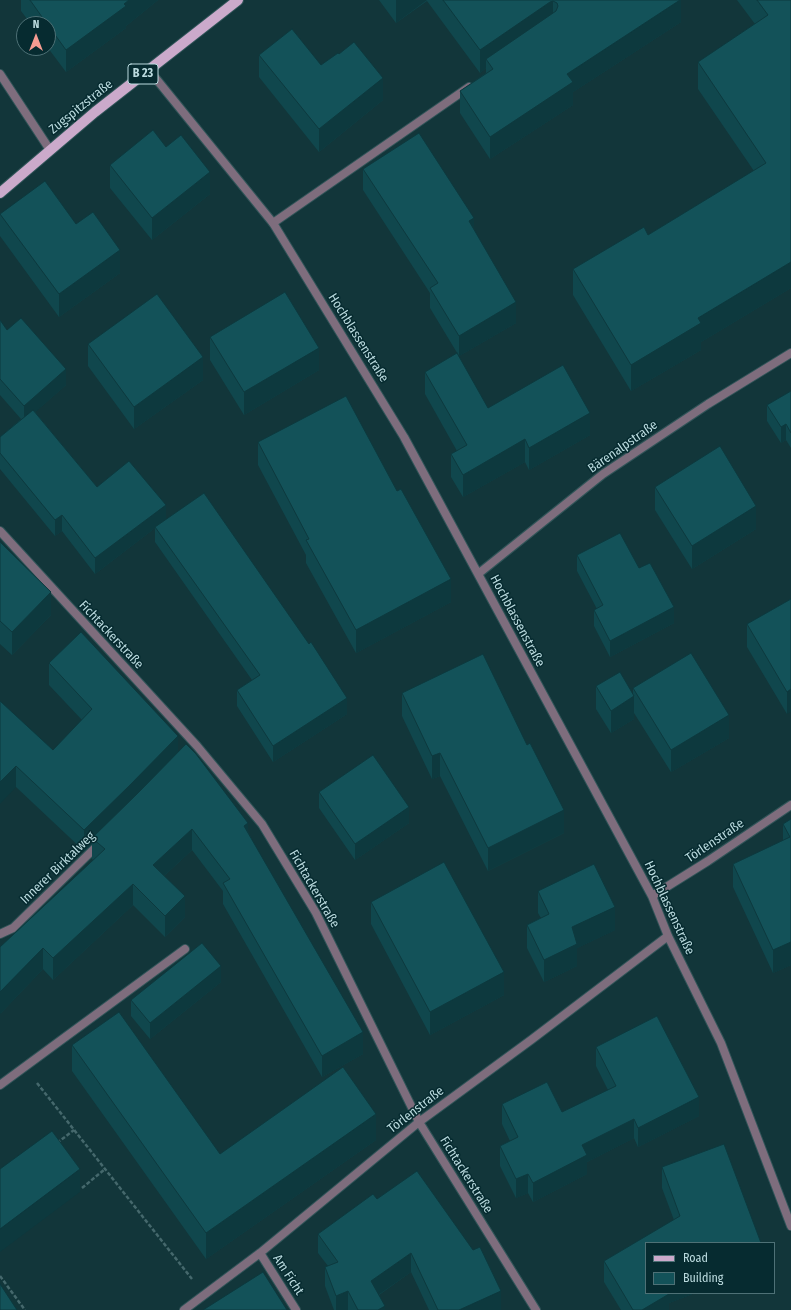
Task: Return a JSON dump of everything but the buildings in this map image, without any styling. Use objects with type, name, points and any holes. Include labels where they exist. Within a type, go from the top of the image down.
[{"type":"main road","name":"Zugspitzstraße","points":[[0,193],[95,112],[238,0]]},
{"type":"street","name":"Hochblassenstraße","points":[[149,70],[273,223],[404,437],[652,896],[668,936],[721,1043],[791,1226]]},
{"type":"street","points":[[0,74],[50,150]]},
{"type":"street","points":[[273,223],[475,83]]},
{"type":"street","name":"Bärenalpstraße","points":[[478,574],[603,474],[708,404],[791,353]]},
{"type":"street","name":"Fichtackerstraße","points":[[0,531],[262,824],[316,913],[419,1122],[536,1310]]},
{"type":"street","name":"Törlenstraße","points":[[652,896],[708,861],[791,804]]},
{"type":"street","name":"Innerer Birktalweg","points":[[0,934],[13,928],[106,837]]},
{"type":"street","name":"Törlenstraße","points":[[184,1310],[260,1253],[419,1122],[531,1040],[668,936]]},
{"type":"street","points":[[0,1085],[185,949]]},
{"type":"street","name":"Am Ficht","points":[[260,1253],[296,1310]]},
{"type":"path","points":[[24,1067],[204,1295]]},
{"type":"path","points":[[56,1143],[74,1130]]},
{"type":"path","points":[[82,1188],[105,1169]]},
{"type":"path","points":[[0,1276],[25,1310]]}]
